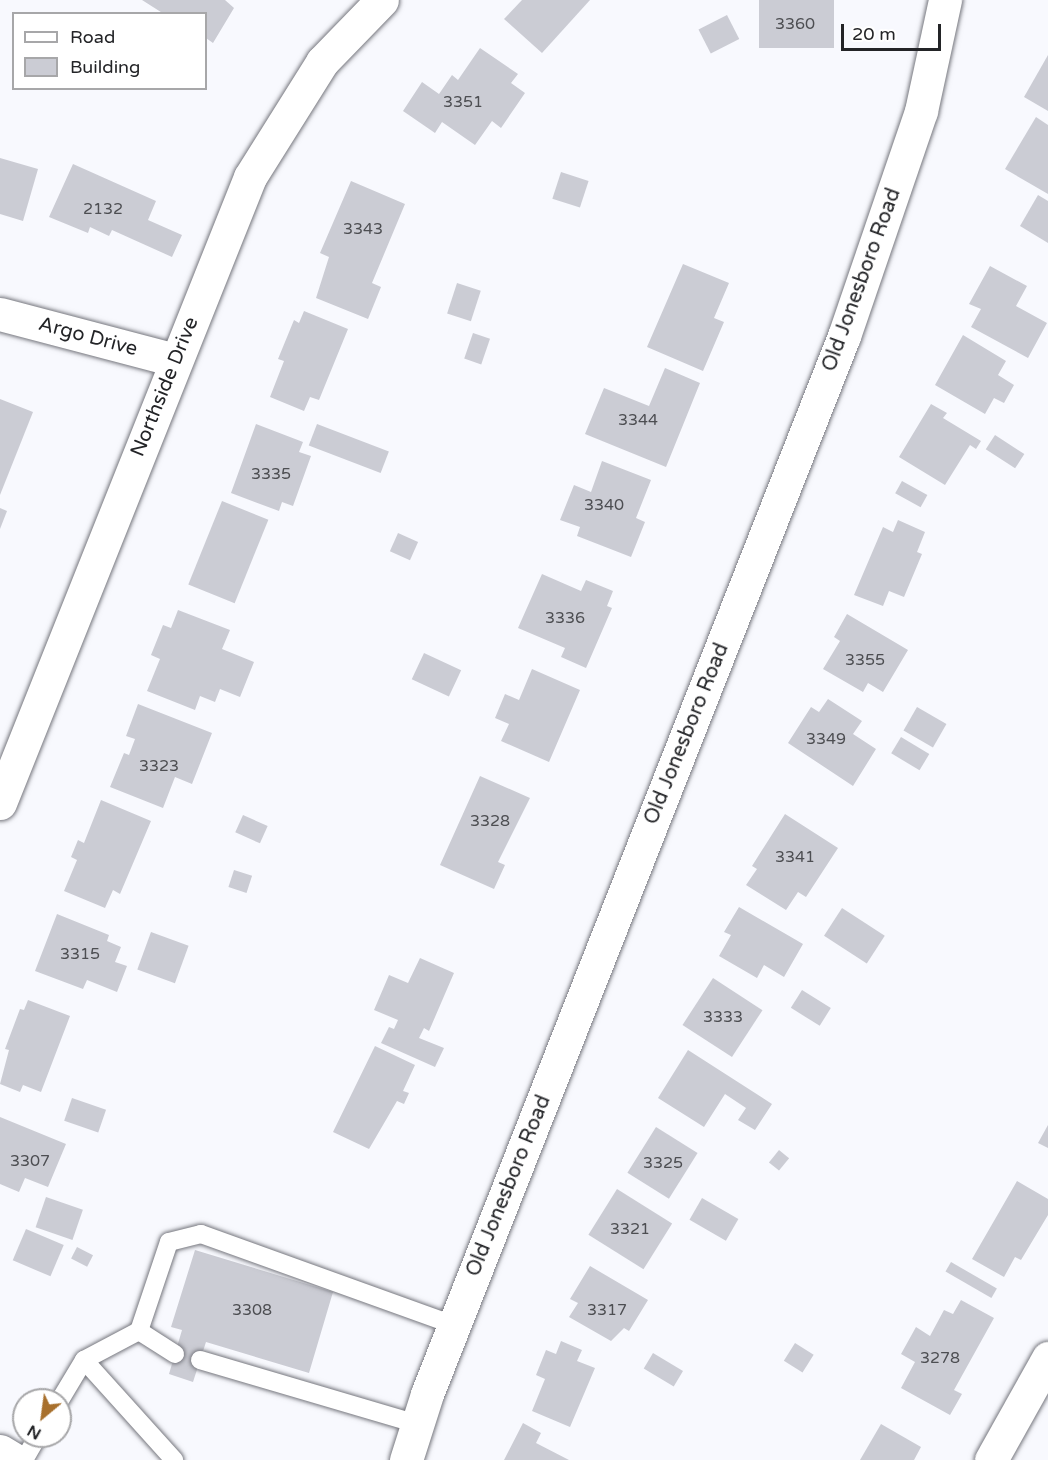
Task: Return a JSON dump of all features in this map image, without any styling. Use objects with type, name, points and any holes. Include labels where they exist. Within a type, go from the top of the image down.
[{"type":"street","name":"Northside Drive","points":[[0,803],[250,177],[322,62],[382,0]]},
{"type":"street","name":"Old Jonesboro Road","points":[[406,1460],[454,1325],[844,336],[921,111],[945,0]]},
{"type":"street","name":"Argo Drive","points":[[0,314],[175,360]]},
{"type":"street","points":[[991,1460],[1048,1358]]},
{"type":"street","points":[[0,1451],[15,1460]]},
{"type":"lane","points":[[67,1388],[84,1360],[140,1331],[169,1242],[201,1234],[454,1325]]},
{"type":"lane","points":[[140,1331],[175,1354]]},
{"type":"lane","points":[[84,1360],[174,1460]]},
{"type":"lane","points":[[200,1360],[418,1424]]},
{"type":"building","points":[[142,0],[225,0],[234,8],[213,43],[207,39],[207,12],[161,12]]},
{"type":"building","points":[[522,0],[590,0],[542,53],[504,19]]},
{"type":"building","points":[[759,0],[834,0],[834,48],[759,48]]},
{"type":"building","points":[[727,15],[739,39],[711,54],[698,30]]},
{"type":"building","points":[[480,48],[518,74],[511,83],[525,93],[501,128],[492,121],[475,145],[442,122],[435,133],[403,111],[422,82],[439,94],[452,75],[458,80]]},
{"type":"building","points":[[1048,55],[1048,111],[1024,97]]},
{"type":"building","points":[[1036,117],[1048,125],[1048,194],[1005,169]]},
{"type":"building","points":[[0,158],[38,169],[23,221],[0,214]]},
{"type":"building","points":[[73,164],[156,201],[148,220],[182,235],[172,257],[112,230],[109,236],[90,227],[88,233],[49,217]]},
{"type":"building","points":[[561,172],[589,181],[580,208],[552,199]]},
{"type":"building","points":[[351,181],[405,204],[372,283],[381,287],[368,319],[316,298],[329,257],[320,253]]},
{"type":"building","points":[[1038,195],[1048,201],[1048,243],[1020,226]]},
{"type":"building","points":[[683,264],[729,283],[714,318],[724,322],[703,371],[647,347]]},
{"type":"building","points":[[990,266],[1027,286],[1016,306],[1047,323],[1028,358],[971,327],[981,309],[969,304]]},
{"type":"building","points":[[457,283],[481,291],[471,321],[447,313]]},
{"type":"building","points":[[304,311],[348,329],[319,400],[310,397],[304,411],[270,397],[284,361],[278,359],[294,320],[299,323]]},
{"type":"building","points":[[473,333],[490,339],[481,364],[464,359]]},
{"type":"building","points":[[963,335],[1006,361],[998,375],[1014,385],[1004,403],[994,398],[985,414],[935,385]]},
{"type":"building","points":[[665,368],[700,383],[666,467],[585,434],[604,388],[649,406]]},
{"type":"building","points":[[0,399],[33,412],[0,495]]},
{"type":"building","points":[[931,404],[947,413],[943,418],[981,441],[976,449],[970,445],[945,485],[899,457]]},
{"type":"building","points":[[256,424],[303,442],[299,452],[311,456],[293,506],[282,502],[279,511],[231,493]]},
{"type":"building","points":[[317,424],[389,452],[381,473],[309,445]]},
{"type":"building","points":[[995,435],[1024,454],[1015,468],[986,449]]},
{"type":"building","points":[[602,461],[651,480],[636,518],[645,522],[631,557],[577,536],[580,527],[560,520],[574,485],[591,492]]},
{"type":"building","points":[[902,481],[927,495],[921,507],[895,493]]},
{"type":"building","points":[[222,501],[268,520],[235,603],[188,584]]},
{"type":"building","points":[[0,508],[7,511],[0,529]]},
{"type":"building","points":[[898,520],[925,532],[917,552],[922,554],[904,597],[889,591],[883,606],[854,595],[883,527],[893,532]]},
{"type":"building","points":[[398,533],[418,542],[410,560],[390,551]]},
{"type":"building","points":[[542,574],[581,591],[586,580],[613,591],[607,606],[612,608],[586,668],[561,657],[565,648],[518,628]]},
{"type":"building","points":[[178,610],[230,630],[222,649],[254,662],[240,697],[220,689],[215,702],[200,696],[195,710],[147,691],[160,659],[151,655],[163,625],[171,628]]},
{"type":"building","points":[[847,614],[908,650],[883,692],[868,683],[863,692],[823,669],[840,641],[834,637]]},
{"type":"building","points":[[424,653],[461,670],[449,697],[412,679]]},
{"type":"building","points":[[532,669],[580,690],[549,762],[501,741],[509,724],[495,718],[505,694],[519,700]]},
{"type":"building","points":[[828,699],[862,721],[853,734],[876,749],[853,786],[788,743],[811,707],[819,712]]},
{"type":"building","points":[[138,704],[212,733],[192,784],[175,777],[163,808],[110,787],[124,753],[129,755],[135,739],[126,736]]},
{"type":"building","points":[[917,707],[946,724],[933,747],[904,730]]},
{"type":"building","points":[[901,737],[929,754],[920,770],[891,753]]},
{"type":"building","points":[[480,776],[530,798],[498,862],[505,865],[494,889],[440,865]]},
{"type":"building","points":[[101,800],[151,821],[120,894],[113,890],[105,908],[64,891],[77,860],[71,857],[78,840],[84,843]]},
{"type":"building","points":[[785,814],[838,848],[806,897],[798,892],[786,910],[746,885],[757,869],[752,866]]},
{"type":"building","points":[[243,815],[268,826],[260,843],[235,832]]},
{"type":"building","points":[[234,870],[252,876],[247,893],[228,887]]},
{"type":"building","points":[[739,907],[803,944],[784,977],[764,965],[757,978],[719,956],[731,935],[724,932]]},
{"type":"building","points":[[842,908],[885,936],[867,963],[824,936]]},
{"type":"building","points":[[57,914],[109,935],[107,941],[121,947],[115,962],[127,966],[117,992],[87,980],[83,989],[35,971]]},
{"type":"building","points":[[151,932],[189,946],[175,983],[137,970]]},
{"type":"building","points":[[420,958],[454,973],[429,1031],[424,1028],[419,1038],[444,1048],[435,1067],[381,1043],[389,1027],[394,1029],[398,1020],[374,1010],[389,975],[408,983]]},
{"type":"building","points":[[713,978],[762,1010],[732,1057],[683,1025]]},
{"type":"building","points":[[802,990],[831,1008],[820,1026],[791,1008]]},
{"type":"building","points":[[28,1000],[70,1016],[41,1092],[23,1085],[20,1092],[0,1084],[9,1050],[5,1049],[20,1009],[24,1010]]},
{"type":"building","points":[[375,1046],[415,1065],[403,1091],[409,1093],[404,1104],[397,1101],[369,1149],[333,1132]]},
{"type":"building","points":[[688,1050],[772,1104],[755,1130],[738,1120],[746,1108],[725,1094],[704,1127],[658,1098]]},
{"type":"building","points":[[72,1098],[106,1110],[98,1132],[64,1121]]},
{"type":"building","points":[[0,1117],[66,1144],[48,1187],[25,1178],[19,1192],[0,1184]]},
{"type":"building","points":[[1048,1125],[1048,1148],[1038,1143]]},
{"type":"building","points":[[656,1127],[698,1153],[669,1199],[627,1173]]},
{"type":"building","points":[[779,1150],[789,1158],[779,1171],[769,1162]]},
{"type":"building","points":[[1017,1181],[1048,1199],[1048,1215],[1021,1260],[1015,1257],[1004,1277],[972,1259]]},
{"type":"building","points":[[617,1189],[672,1223],[644,1269],[588,1235]]},
{"type":"building","points":[[46,1197],[83,1210],[72,1240],[36,1227]]},
{"type":"building","points":[[702,1198],[738,1219],[726,1241],[690,1220]]},
{"type":"building","points":[[26,1229],[64,1245],[50,1276],[13,1260]]},
{"type":"building","points":[[77,1247],[93,1255],[87,1267],[71,1259]]},
{"type":"building","points":[[195,1250],[333,1292],[309,1373],[206,1342],[193,1382],[169,1374],[182,1330],[171,1327]]},
{"type":"building","points":[[951,1262],[997,1288],[991,1298],[946,1272]]},
{"type":"building","points":[[590,1266],[648,1300],[629,1331],[624,1328],[611,1341],[569,1317],[578,1303],[570,1299]]},
{"type":"building","points":[[961,1300],[994,1318],[954,1390],[962,1394],[950,1415],[901,1388],[915,1362],[901,1354],[916,1327],[930,1336],[944,1310],[953,1314]]},
{"type":"building","points":[[561,1341],[582,1350],[577,1361],[595,1368],[570,1427],[532,1411],[545,1379],[536,1375],[546,1350],[556,1354]]},
{"type":"building","points":[[795,1343],[814,1355],[803,1372],[784,1361]]},
{"type":"building","points":[[653,1353],[683,1371],[674,1386],[644,1368]]},
{"type":"building","points":[[523,1423],[541,1433],[536,1443],[569,1460],[504,1460]]},
{"type":"building","points":[[881,1424],[921,1447],[914,1460],[860,1460]]}]
